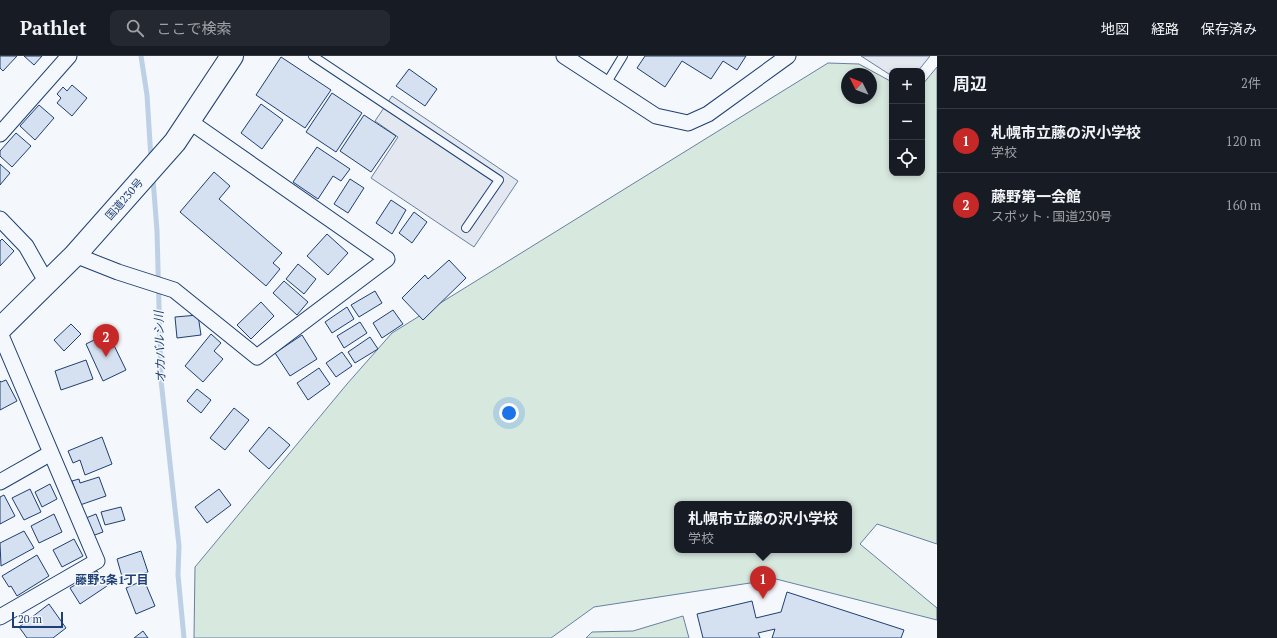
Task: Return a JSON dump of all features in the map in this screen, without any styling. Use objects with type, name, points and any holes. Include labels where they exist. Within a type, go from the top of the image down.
[{"type":"highway","name":"国道230号","points":[[0,330],[75,255],[174,142],[232,56]]},
{"type":"street","points":[[0,134],[69,56]]},
{"type":"street","points":[[564,56],[656,116],[688,123],[708,114],[788,56]]},
{"type":"street","points":[[75,255],[118,272],[174,290],[257,358],[387,259],[189,121]]},
{"type":"street","points":[[0,219],[26,246],[47,283]]},
{"type":"street","points":[[0,333],[97,561],[0,617]]},
{"type":"street","points":[[0,482],[51,453]]},
{"type":"lane","points":[[313,56],[499,180],[466,228]]},
{"type":"lane","points":[[606,84],[624,56]]},
{"type":"shaded area","points":[[861,56],[930,56],[920,68],[889,68],[889,74]]},
{"type":"shaded area","points":[[828,63],[859,64],[866,68],[841,68],[841,104],[877,104],[877,74],[889,80],[889,176],[925,176],[925,81],[937,67],[937,544],[877,524],[860,544],[937,608],[937,620],[776,579],[594,607],[551,638],[194,638],[195,567],[347,384],[392,333]]},
{"type":"shaded area","points":[[392,96],[518,181],[474,247],[371,178],[398,137],[375,121]]},
{"type":"shaded area","points":[[683,616],[689,638],[586,638],[592,632],[633,631]]},
{"type":"building","points":[[0,56],[17,56],[3,71],[0,68]]},
{"type":"building","points":[[24,56],[42,56],[34,65]]},
{"type":"building","points":[[645,56],[746,56],[737,70],[723,61],[711,79],[682,61],[665,87],[637,68]]},
{"type":"building","points":[[281,57],[331,90],[305,128],[256,95]]},
{"type":"building","points":[[409,69],[437,89],[425,106],[396,86]]},
{"type":"building","points":[[72,85],[87,98],[72,116],[57,103],[61,98],[57,94],[63,87],[67,91]]},
{"type":"building","points":[[332,93],[362,113],[336,152],[306,132]]},
{"type":"building","points":[[261,104],[283,120],[262,149],[241,133]]},
{"type":"building","points":[[39,105],[54,118],[35,140],[20,126]]},
{"type":"building","points":[[364,115],[396,136],[371,172],[340,151]]},
{"type":"building","points":[[16,133],[31,146],[12,167],[0,156],[0,151]]},
{"type":"building","points":[[317,147],[350,169],[341,181],[333,176],[318,199],[293,182]]},
{"type":"building","points":[[0,164],[10,173],[0,185]]},
{"type":"building","points":[[214,172],[230,186],[219,199],[282,253],[273,263],[280,269],[266,286],[180,212]]},
{"type":"building","points":[[350,179],[364,188],[348,213],[334,204]]},
{"type":"building","points":[[391,200],[406,210],[392,234],[376,223]]},
{"type":"building","points":[[414,212],[427,222],[412,243],[399,233]]},
{"type":"building","points":[[327,234],[348,253],[328,275],[307,256]]},
{"type":"building","points":[[2,239],[14,251],[0,266],[0,241]]},
{"type":"building","points":[[449,260],[466,278],[423,320],[402,298],[425,275],[428,279]]},
{"type":"building","points":[[298,264],[316,279],[304,294],[286,279]]},
{"type":"building","points":[[284,281],[308,302],[297,315],[273,293]]},
{"type":"building","points":[[375,291],[382,303],[359,317],[351,305]]},
{"type":"building","points":[[261,302],[274,316],[251,339],[237,325]]},
{"type":"building","points":[[347,307],[354,319],[332,333],[325,322]]},
{"type":"building","points":[[393,310],[403,324],[382,338],[373,323]]},
{"type":"building","points":[[198,315],[201,335],[177,338],[175,317]]},
{"type":"building","points":[[360,322],[367,333],[344,348],[337,336]]},
{"type":"building","points":[[71,324],[81,334],[64,351],[54,340]]},
{"type":"building","points":[[108,333],[126,370],[103,381],[86,344]]},
{"type":"building","points":[[211,334],[221,343],[214,351],[223,359],[203,382],[185,366]]},
{"type":"building","points":[[302,335],[317,359],[290,376],[275,353]]},
{"type":"building","points":[[370,337],[378,349],[355,363],[348,352]]},
{"type":"building","points":[[342,352],[352,366],[336,377],[326,363]]},
{"type":"building","points":[[86,360],[93,379],[61,390],[55,371]]},
{"type":"building","points":[[319,368],[330,384],[308,400],[297,383]]},
{"type":"building","points":[[6,380],[17,401],[0,410],[0,381]]},
{"type":"building","points":[[197,389],[211,400],[201,413],[187,401]]},
{"type":"building","points":[[234,408],[249,420],[225,450],[210,438]]},
{"type":"building","points":[[269,427],[290,445],[269,469],[249,451]]},
{"type":"building","points":[[102,437],[112,464],[85,475],[80,460],[73,463],[68,451]]},
{"type":"building","points":[[99,477],[106,496],[80,505],[72,481],[79,479],[80,483]]},
{"type":"building","points":[[50,484],[57,499],[42,507],[35,492]]},
{"type":"building","points":[[30,489],[41,512],[24,520],[12,498]]},
{"type":"building","points":[[219,489],[231,505],[207,523],[195,507]]},
{"type":"building","points":[[4,495],[15,516],[0,524],[0,497]]},
{"type":"building","points":[[121,507],[125,520],[105,525],[101,512]]},
{"type":"building","points":[[54,514],[62,532],[39,543],[31,526]]},
{"type":"building","points":[[96,514],[103,532],[92,536],[86,518]]},
{"type":"building","points":[[24,531],[34,548],[1,566],[0,543]]},
{"type":"building","points":[[74,539],[83,556],[62,567],[53,550]]},
{"type":"building","points":[[141,551],[148,572],[123,580],[117,559]]},
{"type":"building","points":[[37,555],[49,576],[17,596],[2,576]]},
{"type":"building","points":[[97,571],[107,586],[80,604],[70,588]]},
{"type":"building","points":[[144,580],[155,606],[136,614],[126,588]]},
{"type":"building","points":[[787,592],[904,630],[901,638],[772,638],[775,629],[758,633],[760,638],[703,638],[697,614],[752,601],[756,618],[781,612]]},
{"type":"building","points":[[49,604],[66,628],[53,638],[27,638],[19,627]]},
{"type":"building","points":[[143,631],[148,638],[134,638]]},
{"type":"waterway","name":"オカバルシ川","points":[[141,56],[147,95],[151,159]]},
{"type":"waterway","name":"オカバルシ川","points":[[153,179],[157,231],[161,380],[179,546],[178,575],[184,638]]},
{"type":"place","name":"藤野第一会館","points":[[106,357]]},
{"type":"place","name":"札幌市立藤の沢小学校","points":[[763,599]]},
{"type":"district","name":"藤野3条1丁目","points":[[112,580]]}]
